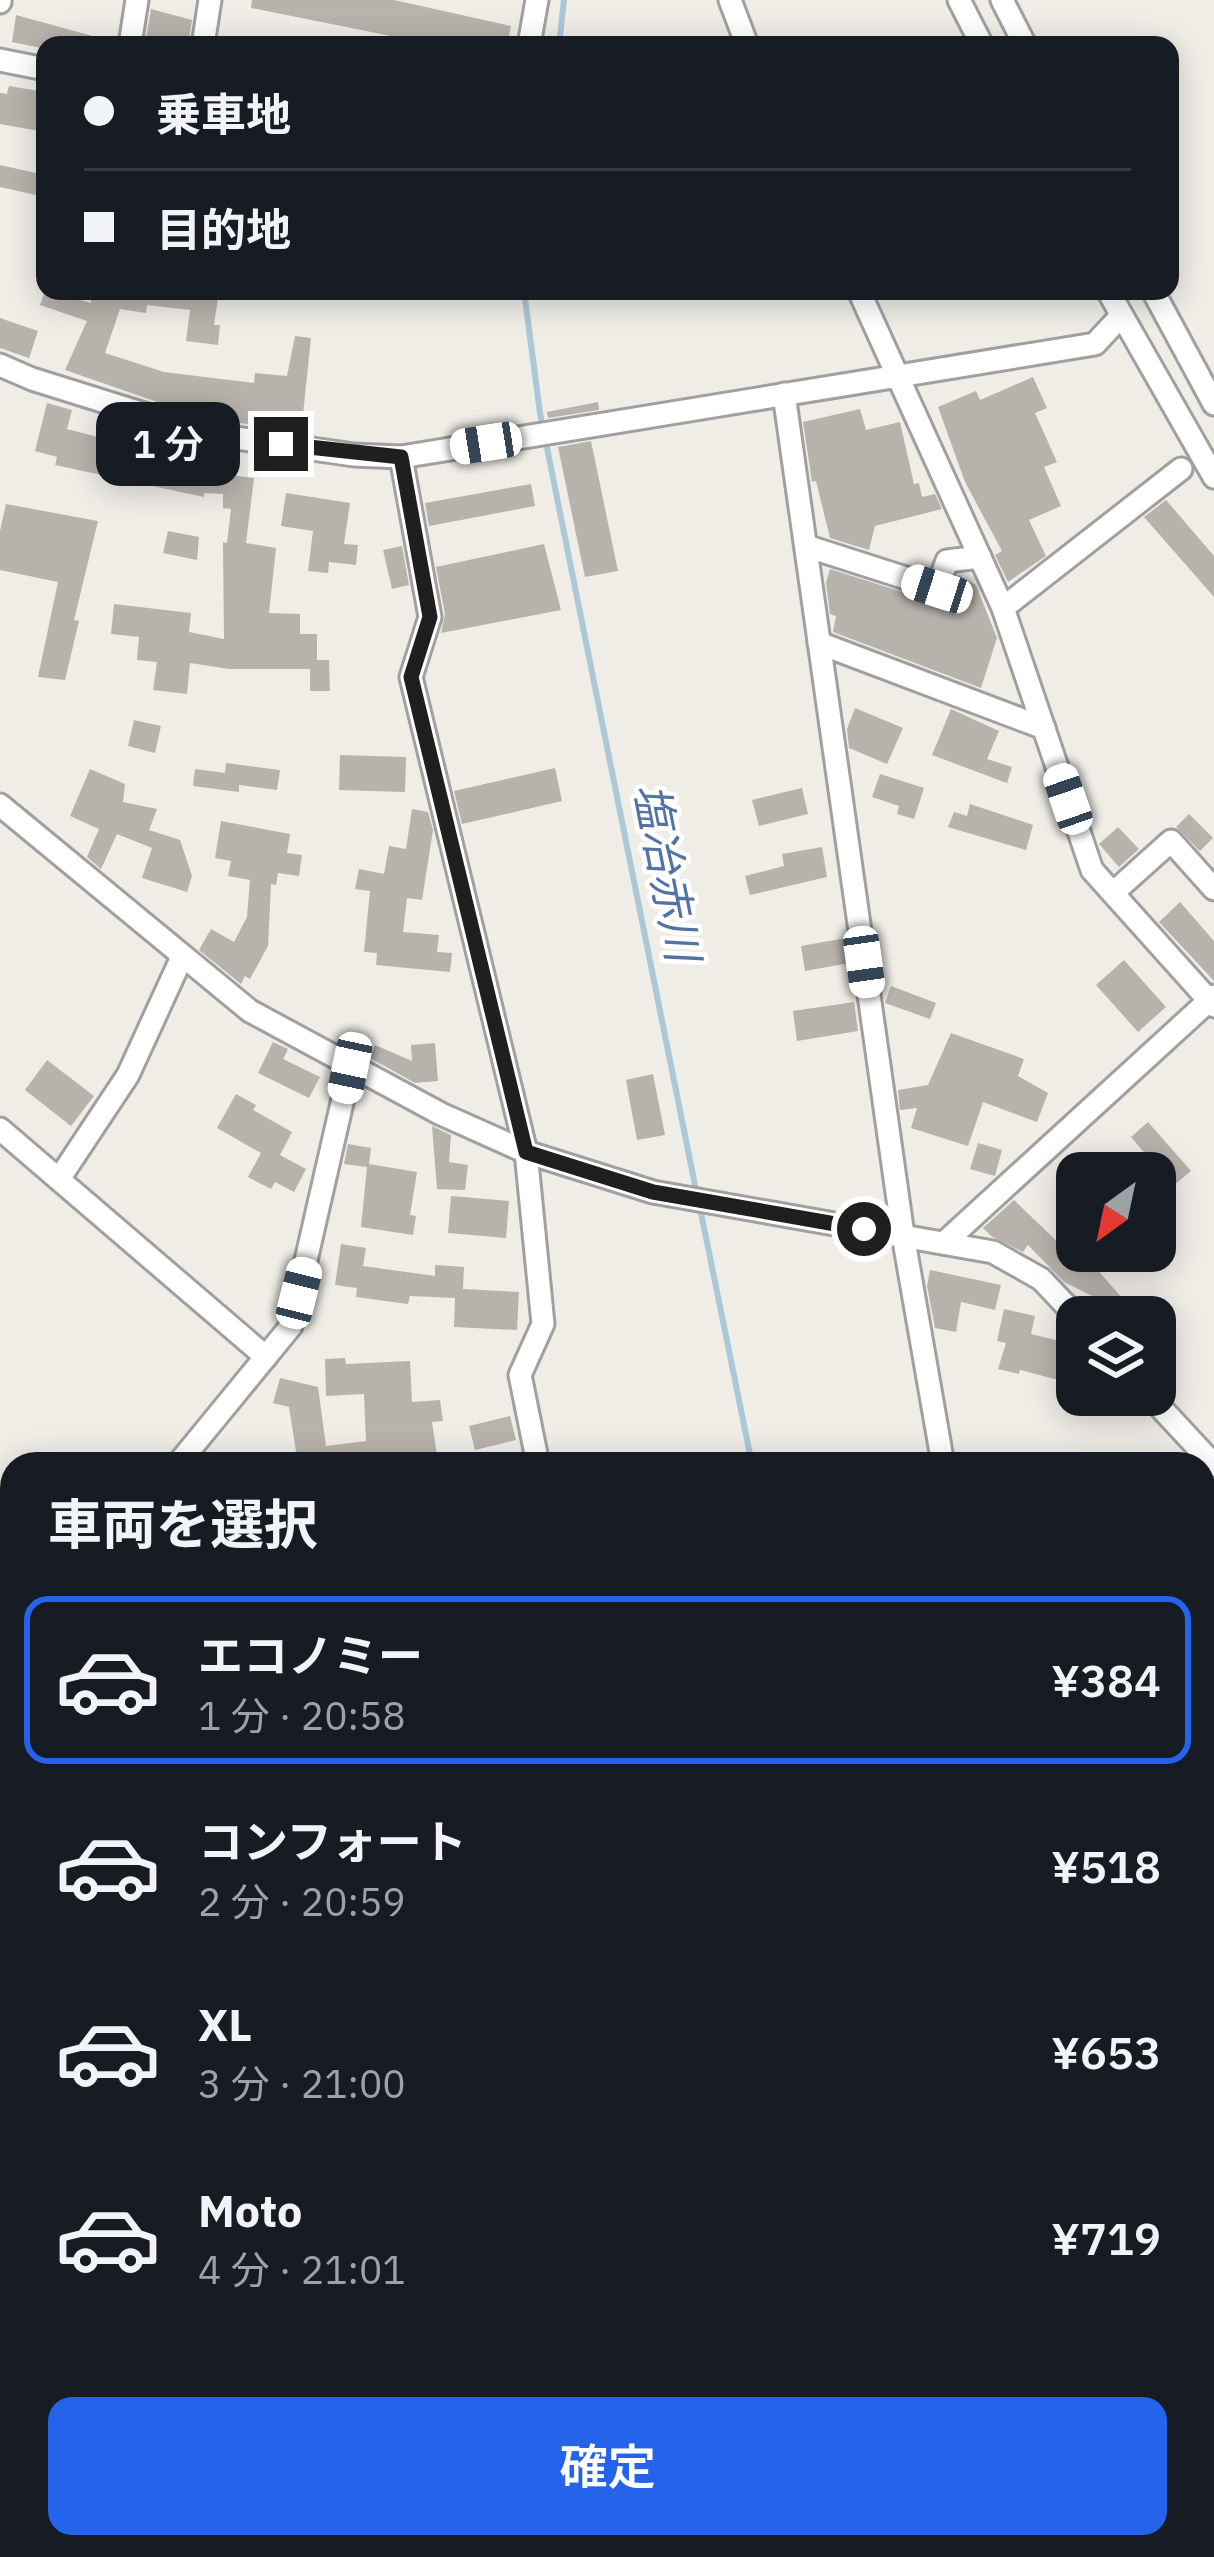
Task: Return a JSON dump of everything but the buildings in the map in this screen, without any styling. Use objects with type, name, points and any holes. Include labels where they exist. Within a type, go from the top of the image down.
[{"type":"street","points":[[131,36],[136,0]]},
{"type":"street","points":[[204,36],[210,0]]},
{"type":"street","points":[[531,36],[537,0]]},
{"type":"street","points":[[730,0],[744,36]]},
{"type":"street","points":[[958,0],[977,36]]},
{"type":"street","points":[[1002,0],[1020,36]]},
{"type":"street","points":[[0,60],[36,67]]},
{"type":"street","points":[[863,300],[1003,608],[1092,870],[1212,1001],[944,1243]]},
{"type":"street","points":[[1113,300],[1214,477]]},
{"type":"street","points":[[1159,300],[1214,404]]},
{"type":"street","points":[[0,365],[208,434],[401,457],[1095,344],[1121,316]]},
{"type":"street","points":[[784,394],[903,1235],[941,1452]]},
{"type":"street","points":[[401,457],[430,617],[411,677],[526,1152],[543,1324],[520,1375],[536,1452]]},
{"type":"street","points":[[1003,608],[1181,469]]},
{"type":"street","points":[[806,546],[937,589],[947,562],[980,556]]},
{"type":"street","points":[[819,643],[1044,728]]},
{"type":"street","points":[[0,805],[250,1011],[350,1068],[526,1152],[653,1192],[993,1252],[1041,1279],[1057,1296]]},
{"type":"street","points":[[1113,893],[1171,842],[1214,889]]},
{"type":"street","points":[[59,1179],[128,1075],[182,957]]},
{"type":"street","points":[[191,1452],[291,1326],[350,1068]]},
{"type":"street","points":[[0,1129],[266,1357]]},
{"type":"street","points":[[1168,1416],[1202,1452]]},
{"type":"waterway","name":"塩冶赤川","points":[[560,36],[564,0]]},
{"type":"waterway","name":"塩冶赤川","points":[[525,300],[540,413],[697,1195]]},
{"type":"waterway","name":"塩冶赤川","points":[[700,1208],[750,1452]]},
{"type":"route","points":[[281,444],[401,457],[430,617],[411,677],[526,1152],[653,1192],[864,1229]]}]
